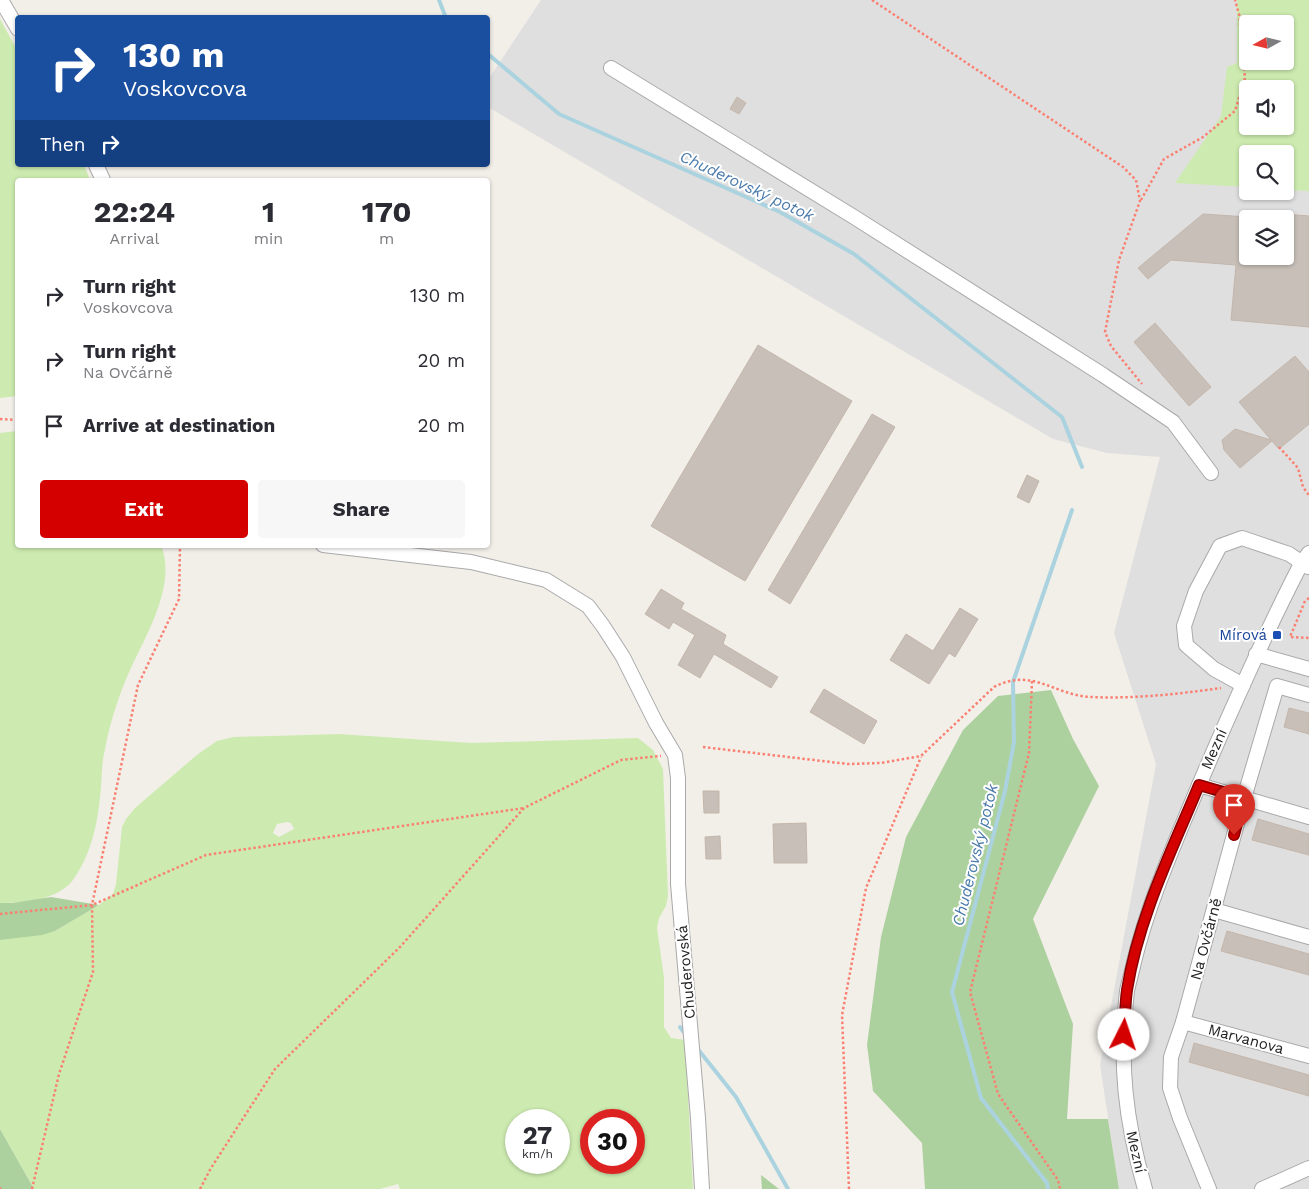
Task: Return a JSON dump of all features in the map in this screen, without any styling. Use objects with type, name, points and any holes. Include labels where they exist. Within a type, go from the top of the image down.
[{"type":"street","points":[[0,0],[15,24]]},
{"type":"street","points":[[611,68],[854,216],[1103,375],[1173,422],[1211,473]]},
{"type":"street","points":[[1243,685],[1214,668],[1186,645],[1184,626],[1196,591],[1220,546],[1242,538],[1307,561]]},
{"type":"street","points":[[349,548],[471,562],[546,580],[588,606],[622,657],[675,755]]},
{"type":"street","name":"Mezní","points":[[1145,1189],[1135,1153],[1125,1102],[1123,1050],[1128,989],[1140,935],[1167,860],[1256,654],[1307,561]]},
{"type":"street","points":[[1256,654],[1309,669]]},
{"type":"street","name":"Na Ovčárně","points":[[1209,1189],[1170,1088],[1171,1057],[1183,1022],[1244,798],[1277,686],[1309,695]]},
{"type":"street","name":"Chuderovská","points":[[675,755],[678,778],[678,884],[693,1055],[702,1189]]},
{"type":"street","points":[[1199,785],[1309,816]]},
{"type":"street","points":[[1214,910],[1309,936]]},
{"type":"street","name":"Marvanova","points":[[1183,1022],[1309,1056]]},
{"type":"street","points":[[1262,1189],[1309,1168]]},
{"type":"path","points":[[872,0],[1123,167],[1136,180],[1140,201]]},
{"type":"path","points":[[1142,384],[1111,346],[1105,332],[1119,260],[1140,201],[1164,159],[1203,137],[1235,111],[1245,78],[1239,14],[1235,0]]},
{"type":"path","points":[[0,419],[15,420]]},
{"type":"path","points":[[1279,447],[1298,468],[1303,487],[1309,495]]},
{"type":"path","points":[[32,1189],[59,1074],[93,972],[92,905],[138,685],[179,599],[180,548]]},
{"type":"path","points":[[1309,598],[1305,602],[1290,637],[1309,638]]},
{"type":"path","points":[[849,1189],[842,1015],[866,888],[921,756],[994,687],[1006,681],[1032,680],[1087,696],[1126,698],[1243,685]]},
{"type":"path","points":[[1032,680],[1029,753],[970,992],[998,1094],[1058,1180],[1060,1189]]},
{"type":"path","points":[[704,747],[848,764],[881,763],[921,756]]},
{"type":"path","points":[[0,914],[92,905],[206,855],[524,808],[621,760],[675,755]]},
{"type":"path","points":[[200,1189],[211,1168],[275,1069],[400,947],[524,808]]},
{"type":"shaded area","points":[[541,0],[1309,0],[1309,1189],[1119,1189],[1100,1065],[1156,764],[1114,633],[1160,457],[1107,453],[1053,439],[490,108],[490,77]]},
{"type":"green space","points":[[1237,0],[1309,0],[1309,191],[1294,190],[1294,145],[1239,145],[1239,187],[1175,183],[1221,116],[1227,67],[1237,63]]},
{"type":"green space","points":[[0,19],[15,46],[15,167],[85,167],[89,178],[15,178],[15,396],[0,398]]},
{"type":"green space","points":[[15,431],[15,548],[162,548],[165,560],[165,576],[162,593],[151,626],[126,679],[112,719],[102,767],[97,820],[92,841],[79,871],[66,887],[49,896],[29,901],[0,903],[0,433]]},
{"type":"green space","points":[[1051,690],[1073,739],[1099,786],[1033,919],[1073,1024],[1067,1119],[1108,1119],[1119,1189],[925,1189],[922,1143],[873,1091],[867,1045],[881,937],[906,837],[963,730],[998,696]]},
{"type":"green space","points":[[339,734],[471,743],[638,738],[653,750],[663,769],[668,896],[657,928],[664,978],[664,1027],[671,1038],[685,1040],[693,1189],[400,1189],[398,1184],[380,1189],[34,1189],[0,1129],[0,940],[55,931],[99,905],[113,894],[116,884],[122,827],[126,819],[135,808],[198,754],[217,741],[233,737]],"holes":[[[291,823],[294,829],[279,837],[273,833],[277,824]]]},
{"type":"green space","points":[[51,897],[99,905],[55,931],[42,935],[0,940],[0,903]]},
{"type":"green space","points":[[0,1129],[34,1189],[0,1189]]},
{"type":"green space","points":[[761,1175],[779,1189],[762,1189]]},
{"type":"building","points":[[737,97],[746,103],[739,114],[730,109]]},
{"type":"building","points":[[1203,214],[1239,216],[1239,265],[1294,265],[1294,215],[1309,216],[1309,327],[1231,320],[1236,265],[1171,260],[1148,279],[1138,268]]},
{"type":"building","points":[[1155,323],[1211,387],[1189,406],[1134,342]]},
{"type":"building","points":[[758,345],[852,401],[745,581],[651,526]]},
{"type":"building","points":[[1295,356],[1309,372],[1309,424],[1279,449],[1272,441],[1240,468],[1224,450],[1222,440],[1235,429],[1271,440],[1239,402]]},
{"type":"building","points":[[872,414],[895,427],[790,604],[768,590]]},
{"type":"building","points":[[1027,475],[1039,481],[1029,503],[1017,497]]},
{"type":"building","points":[[661,589],[684,603],[681,609],[726,635],[723,644],[778,677],[771,688],[714,654],[700,678],[678,665],[695,635],[673,622],[669,629],[645,614]]},
{"type":"building","points":[[960,608],[978,619],[955,657],[949,653],[929,684],[890,660],[906,634],[933,651]]},
{"type":"building","points":[[824,689],[877,721],[864,744],[810,712]]},
{"type":"building","points":[[1289,708],[1309,713],[1309,734],[1284,727]]},
{"type":"building","points":[[703,791],[719,791],[719,813],[704,813]]},
{"type":"building","points":[[1258,819],[1309,834],[1309,855],[1252,840]]},
{"type":"building","points":[[806,823],[807,863],[774,863],[773,824]]},
{"type":"building","points":[[720,836],[721,859],[706,859],[705,837]]},
{"type":"building","points":[[1227,931],[1309,954],[1309,975],[1221,951]]},
{"type":"building","points":[[1194,1043],[1309,1075],[1309,1096],[1189,1062]]},
{"type":"waterway","name":"Chuderovský potok","points":[[439,0],[445,15]]},
{"type":"waterway","name":"Chuderovský potok","points":[[490,56],[559,114],[780,212],[854,254],[1062,417],[1082,467]]},
{"type":"waterway","name":"Chuderovský potok","points":[[1048,1189],[1047,1183],[981,1098],[952,992],[1005,791],[1014,742],[1013,682],[1072,510]]},
{"type":"waterway","points":[[680,1027],[686,1035]]},
{"type":"waterway","points":[[697,1048],[736,1097],[788,1189]]},
{"type":"place","name":"Mírová","points":[[1277,635]]},
{"type":"route","points":[[1124,1035],[1128,989],[1140,935],[1167,860],[1199,785],[1244,798],[1234,835]]}]
